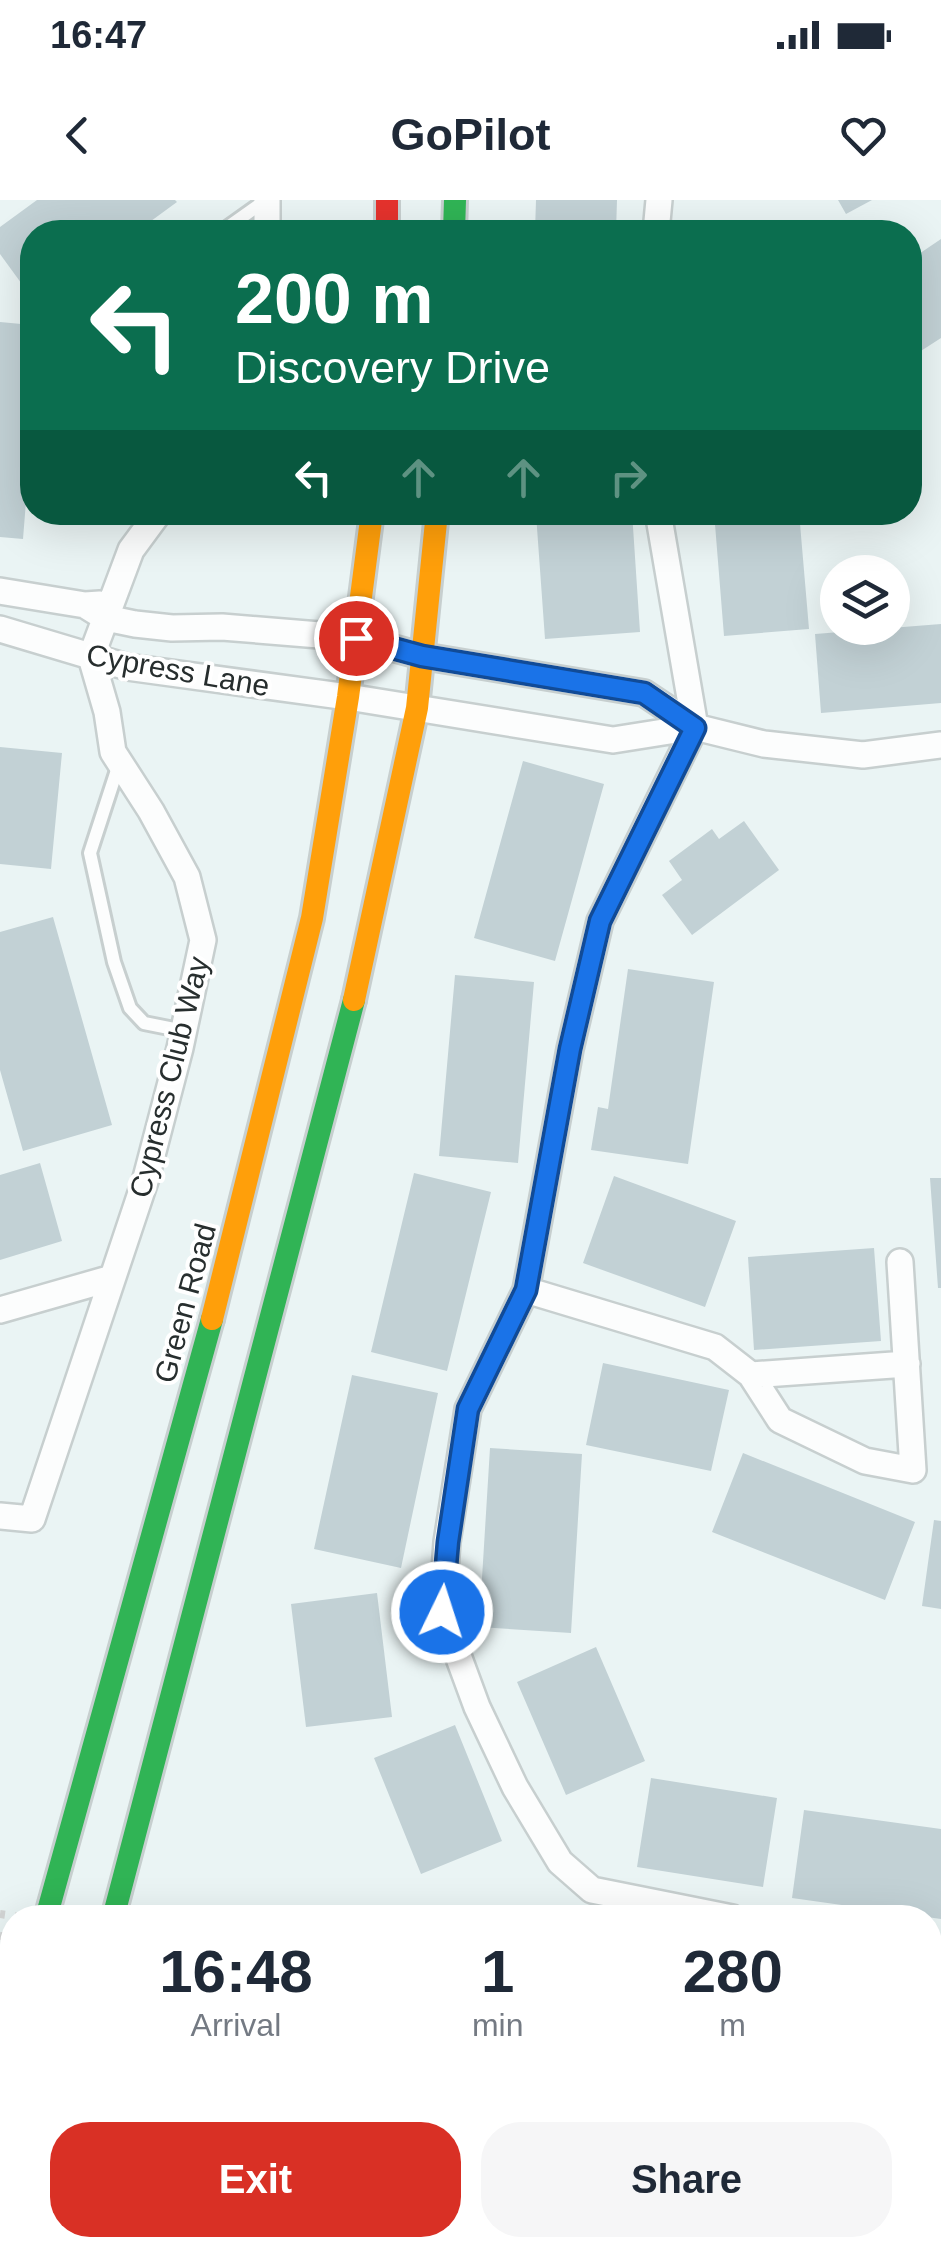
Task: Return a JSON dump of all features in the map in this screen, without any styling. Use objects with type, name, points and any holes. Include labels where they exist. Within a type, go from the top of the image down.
[{"type":"main road","name":"Green Road","points":[[50,1905],[240,1217],[312,918],[348,696],[370,525]]},
{"type":"main road","points":[[116,1905],[348,1026],[417,708],[436,525]]},
{"type":"street","points":[[91,657],[100,609],[145,525]]},
{"type":"street","points":[[660,525],[695,728],[600,921],[570,1049],[526,1290],[468,1409],[442,1612],[477,1708],[514,1787],[560,1862],[592,1890],[667,1905]]},
{"type":"street","name":"Cypress Lane","points":[[0,591],[100,609],[189,616],[222,627],[356,638],[422,656],[644,693],[695,728]]},
{"type":"street","name":"Cypress Lane","points":[[0,629],[127,668],[348,696],[613,740],[695,728]]},
{"type":"street","name":"Cypress Club Way","points":[[0,1516],[32,1519],[146,1178],[203,940],[187,877],[113,752],[107,712],[91,657]]},
{"type":"street","points":[[695,728],[764,744],[863,755],[941,745]]},
{"type":"street","points":[[526,1290],[715,1347],[751,1375],[780,1420],[864,1460],[913,1470],[900,1262]]},
{"type":"street","points":[[0,1310],[112,1278]]},
{"type":"street","points":[[751,1375],[907,1364]]},
{"type":"lane","points":[[238,220],[266,200]]},
{"type":"lane","points":[[120,762],[90,853],[114,962],[130,1008],[144,1023],[184,1031]]},
{"type":"building","points":[[37,200],[177,202],[152,220],[20,220],[20,282],[0,254],[0,227]]},
{"type":"building","points":[[536,200],[617,200],[616,220],[535,220]]},
{"type":"building","points":[[838,200],[872,200],[846,214]]},
{"type":"building","points":[[941,239],[941,338],[922,350],[922,252]]},
{"type":"building","points":[[0,322],[20,324],[20,525],[24,525],[23,539],[0,537]]},
{"type":"building","points":[[537,525],[633,525],[640,632],[545,639]]},
{"type":"building","points":[[715,525],[800,525],[809,629],[724,636]]},
{"type":"building","points":[[941,624],[941,703],[821,713],[815,634],[820,634],[820,645],[910,645],[910,626]]},
{"type":"building","points":[[0,747],[62,753],[51,869],[0,864]]},
{"type":"building","points":[[523,761],[604,784],[555,961],[474,938]]},
{"type":"building","points":[[744,821],[779,870],[692,935],[662,895],[682,880],[669,861],[712,829],[719,839]]},
{"type":"building","points":[[53,917],[112,1125],[23,1151],[0,1070],[0,932]]},
{"type":"building","points":[[628,969],[714,982],[688,1164],[591,1150],[598,1107],[608,1109]]},
{"type":"building","points":[[455,975],[534,982],[518,1163],[439,1156]]},
{"type":"building","points":[[40,1163],[62,1241],[0,1260],[0,1175]]},
{"type":"building","points":[[414,1173],[491,1192],[447,1371],[371,1352]]},
{"type":"building","points":[[614,1176],[736,1221],[705,1307],[583,1263]]},
{"type":"building","points":[[930,1178],[941,1178],[941,1288],[938,1288]]},
{"type":"building","points":[[874,1248],[881,1341],[754,1350],[748,1257]]},
{"type":"building","points":[[603,1363],[729,1390],[711,1471],[586,1445]]},
{"type":"building","points":[[352,1375],[438,1393],[401,1568],[314,1549]]},
{"type":"building","points":[[490,1448],[582,1454],[571,1633],[479,1627]]},
{"type":"building","points":[[743,1453],[915,1522],[885,1600],[712,1532]]},
{"type":"building","points":[[934,1520],[941,1521],[941,1609],[922,1606]]},
{"type":"building","points":[[377,1593],[392,1717],[306,1727],[291,1604]]},
{"type":"building","points":[[596,1647],[645,1761],[566,1795],[517,1682]]},
{"type":"building","points":[[455,1725],[502,1841],[421,1874],[374,1758]]},
{"type":"building","points":[[651,1778],[777,1798],[763,1887],[637,1867]]},
{"type":"building","points":[[804,1810],[941,1829],[941,1905],[842,1905],[792,1898]]},
{"type":"traffic: fast","points":[[454,220],[455,200]]},
{"type":"traffic: fast","points":[[116,1905],[354,1000]]},
{"type":"traffic: fast","points":[[50,1905],[212,1319]]},
{"type":"traffic: slow","points":[[212,1319],[312,918],[348,697],[370,525]]},
{"type":"traffic: slow","points":[[354,1000],[417,708],[436,525]]},
{"type":"traffic: jam","points":[[387,200],[387,220]]},
{"type":"route","points":[[356,638],[422,656],[644,693],[695,728],[600,921],[570,1049],[526,1290],[468,1409],[442,1612]]}]
